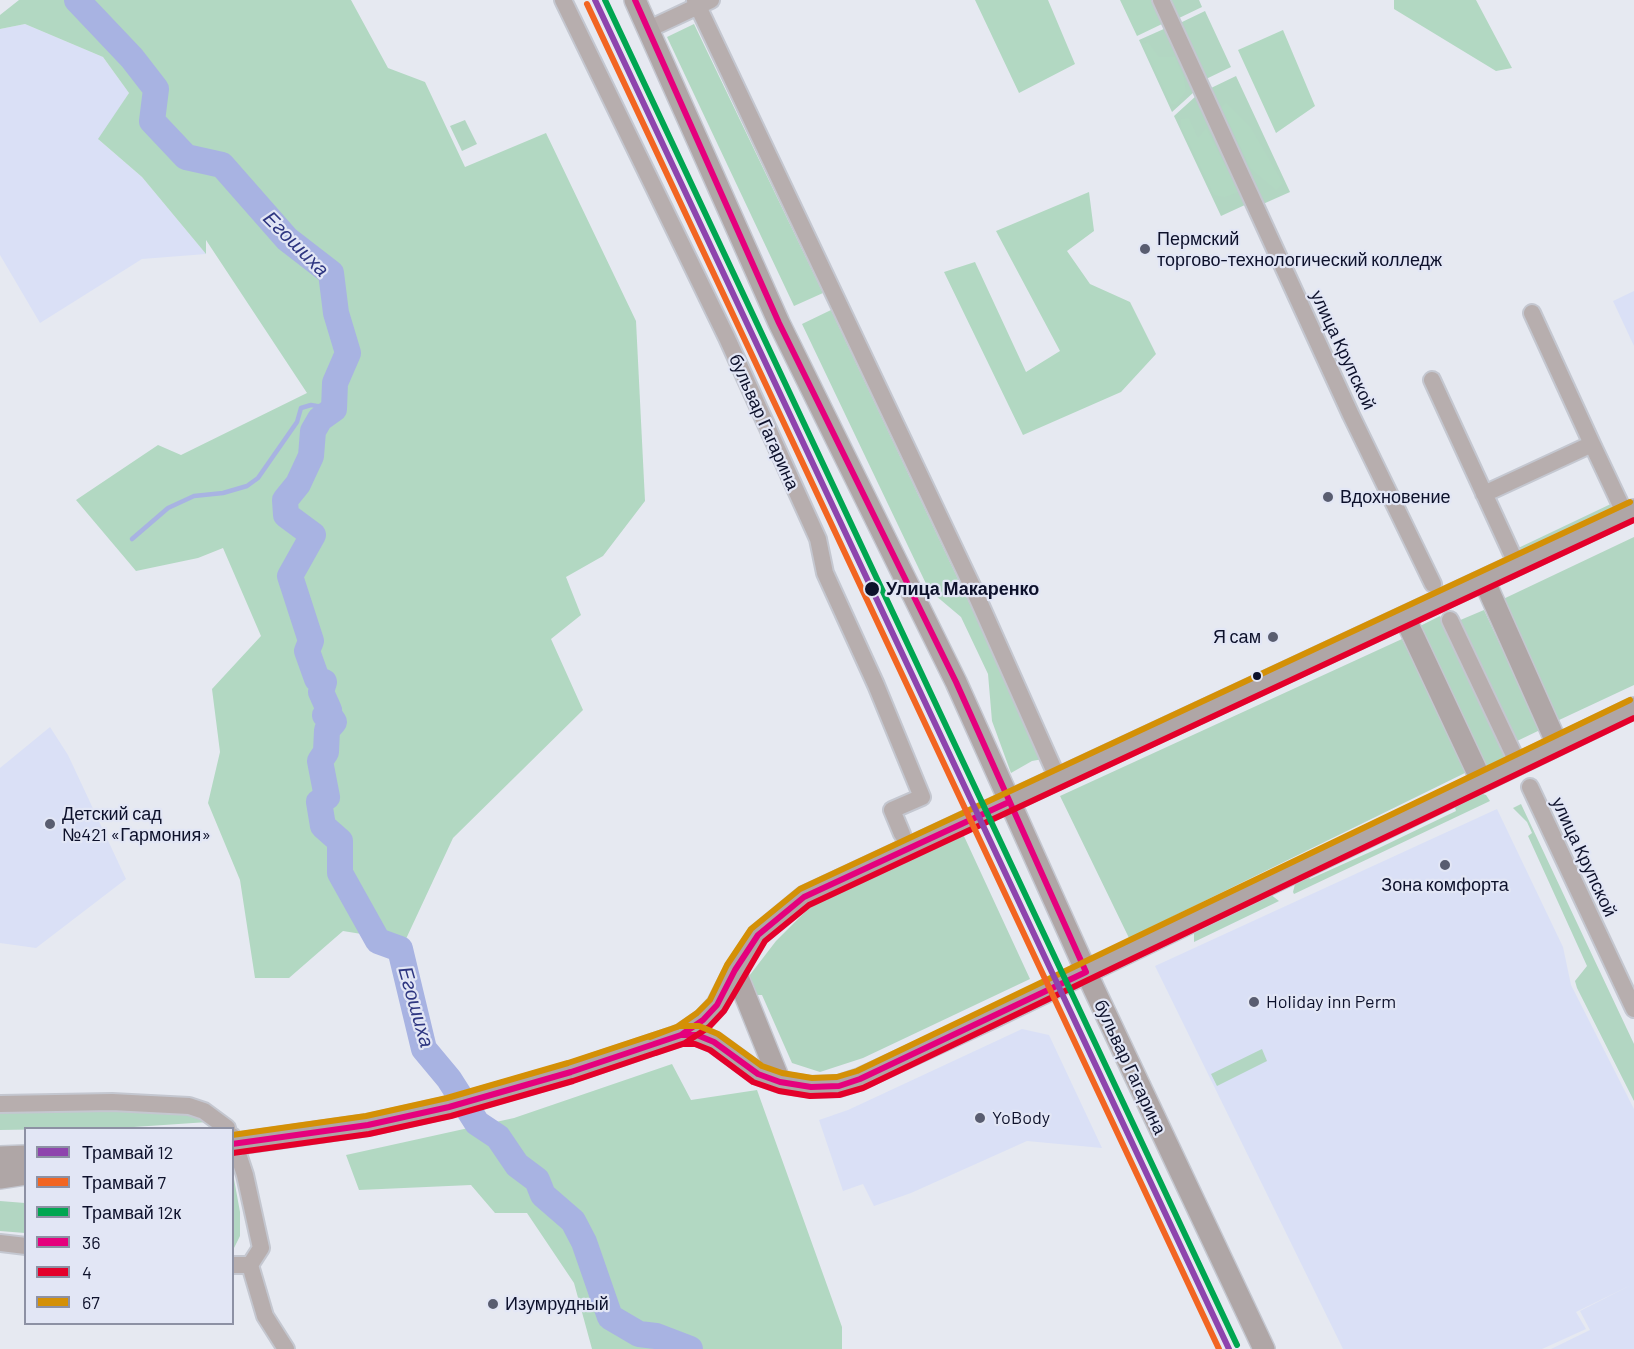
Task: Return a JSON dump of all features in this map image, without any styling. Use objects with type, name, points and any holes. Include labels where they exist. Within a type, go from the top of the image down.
[{"type":"main road","name":"бульвар Гагарина","points":[[635,0],[779,323],[956,682],[1086,972],[1264,1349]]},
{"type":"main road","points":[[234,1144],[368,1125],[449,1107],[571,1072],[681,1035],[703,1020],[717,1005],[735,970],[758,935],[804,897],[1630,512]]},
{"type":"main road","points":[[1484,580],[1557,744]]},
{"type":"main road","points":[[1405,618],[1481,780]]},
{"type":"main road","points":[[681,1035],[697,1035],[714,1042],[758,1074],[780,1082],[811,1087],[839,1086],[860,1079],[1634,708]]},
{"type":"main road","points":[[735,970],[780,1082]]},
{"type":"main road","points":[[0,1157],[24,1156]]},
{"type":"main road","points":[[0,1178],[24,1174]]},
{"type":"street","name":"бульвар Гагарина","points":[[563,0],[727,338],[818,539],[825,573],[876,685],[922,797],[892,810],[902,834]]},
{"type":"street","name":"улица Крупской","points":[[1161,0],[1341,394],[1432,584]]},
{"type":"street","points":[[648,29],[701,2],[1058,778]]},
{"type":"street","points":[[1532,313],[1592,444],[1630,512]]},
{"type":"street","points":[[1432,380],[1517,565]]},
{"type":"street","points":[[1484,494],[1592,444]]},
{"type":"street","points":[[1450,620],[1514,753]]},
{"type":"street","name":"улица Крупской","points":[[1530,787],[1634,1009]]},
{"type":"street","points":[[0,1104],[112,1102],[189,1106],[204,1111],[226,1127]]},
{"type":"street","points":[[234,1142],[245,1175],[261,1248],[250,1265],[265,1316],[285,1349]]},
{"type":"street","points":[[0,1243],[24,1246]]},
{"type":"street","points":[[234,1265],[250,1265]]},
{"type":"shaded area","points":[[25,24],[103,57],[129,93],[99,140],[142,177],[206,254],[142,259],[40,323],[0,255],[0,29]]},
{"type":"shaded area","points":[[1634,291],[1634,346],[1613,301]]},
{"type":"shaded area","name":"Детский сад №421 «Гармония»","points":[[50,727],[68,755],[126,879],[36,948],[0,943],[0,768]]},
{"type":"shaded area","points":[[1497,809],[1563,947],[1571,985],[1634,1109],[1634,1349],[1551,1349],[1590,1330],[1580,1311],[1631,1285],[1576,1312],[1586,1329],[1542,1349],[1343,1349],[1155,966]]},
{"type":"shaded area","points":[[1022,1029],[1049,1035],[1102,1148],[1027,1141],[911,1193],[874,1206],[863,1184],[843,1191],[819,1120],[848,1110]]},
{"type":"green space","points":[[19,0],[351,0],[388,68],[425,82],[465,167],[546,133],[636,321],[645,501],[603,556],[566,577],[581,615],[551,639],[583,710],[453,838],[405,941],[343,931],[289,978],[255,978],[240,880],[208,803],[220,752],[212,689],[261,636],[223,548],[198,558],[136,571],[76,500],[158,445],[181,455],[307,393],[206,240],[206,254],[142,177],[98,139],[129,93],[103,57],[25,24],[0,29],[0,15]]},
{"type":"green space","points":[[975,0],[1048,0],[1075,64],[1019,93]]},
{"type":"green space","points":[[1120,0],[1151,0],[1162,24],[1137,36]]},
{"type":"green space","points":[[1169,0],[1199,0],[1202,7],[1177,19]]},
{"type":"green space","points":[[1394,0],[1476,0],[1512,68],[1496,71],[1394,9]]},
{"type":"green space","points":[[1205,11],[1231,67],[1206,79],[1180,23]]},
{"type":"green space","points":[[694,24],[823,293],[794,306],[667,37]]},
{"type":"green space","points":[[1166,28],[1194,92],[1172,112],[1139,40]]},
{"type":"green space","points":[[1283,30],[1315,106],[1276,133],[1238,50]]},
{"type":"green space","points":[[1148,42],[1159,57],[1175,57],[1184,78],[1186,91],[1176,104],[1171,104],[1143,44]]},
{"type":"green space","points":[[1236,76],[1290,192],[1263,204],[1209,89]]},
{"type":"green space","points":[[1196,96],[1247,204],[1221,216],[1174,116]]},
{"type":"green space","points":[[1226,103],[1251,128],[1283,183],[1276,190],[1251,169],[1221,107]]},
{"type":"green space","points":[[1189,118],[1198,138],[1206,128],[1239,192],[1225,197],[1214,195],[1181,127],[1181,119]]},
{"type":"green space","points":[[465,120],[477,144],[462,151],[450,126]]},
{"type":"green space","points":[[1089,192],[1094,231],[1067,251],[1090,284],[1130,302],[1156,354],[1121,392],[1023,435],[944,272],[975,262],[1026,372],[1060,351],[996,231]]},
{"type":"green space","points":[[831,310],[1043,759],[1032,761],[1011,773],[992,721],[988,674],[961,617],[929,590],[802,324]]},
{"type":"green space","points":[[1615,502],[1618,507],[1520,555],[1514,550]]},
{"type":"green space","points":[[1634,537],[1634,685],[1557,721],[1499,601]]},
{"type":"green space","points":[[1484,610],[1540,730],[1515,742],[1458,621]]},
{"type":"green space","points":[[1440,616],[1506,758],[1484,768],[1418,627]]},
{"type":"green space","points":[[1402,639],[1469,771],[1129,938],[1060,796]]},
{"type":"green space","points":[[1480,793],[1486,795],[1490,801],[1294,894],[1296,880],[1308,874],[1310,879],[1379,848],[1456,811],[1454,804]]},
{"type":"green space","points":[[1521,804],[1634,1044],[1634,1101],[1577,988],[1575,981],[1587,966],[1528,836],[1532,833],[1527,822],[1513,808]]},
{"type":"green space","points":[[963,834],[1030,979],[863,1058],[820,1072],[792,1063],[762,995],[754,995],[746,980],[776,941],[810,907]]},
{"type":"green space","points":[[1270,894],[1279,901],[1194,942],[1194,930]]},
{"type":"green space","points":[[1262,1049],[1267,1061],[1217,1086],[1211,1074]]},
{"type":"green space","points":[[672,1064],[691,1100],[757,1090],[842,1327],[842,1349],[592,1349],[574,1283],[527,1213],[495,1213],[471,1185],[359,1190],[346,1155],[514,1118]]},
{"type":"green space","points":[[0,1111],[180,1112],[208,1122],[134,1127],[24,1127],[24,1130],[0,1130]]},
{"type":"green space","points":[[234,1179],[240,1212],[240,1236],[234,1248]]},
{"type":"green space","points":[[0,1201],[24,1203],[24,1233],[0,1231]]},
{"type":"waterway","name":"Егошиха","points":[[77,0],[132,58],[156,89],[152,121],[186,157],[222,165],[287,239],[331,273],[336,313],[348,353],[335,383],[334,409],[320,419],[313,431],[311,456],[298,484],[285,500],[286,515],[313,535],[290,576],[311,641],[307,651],[317,679],[324,682],[321,692],[329,710],[325,715],[330,716],[334,722],[327,730],[326,752],[320,761],[327,797],[319,802],[323,826],[340,841],[340,873],[378,941],[400,949],[424,1049],[449,1079],[477,1123],[498,1137],[517,1165],[537,1180],[543,1195],[573,1221],[584,1242],[610,1317],[639,1334],[656,1336],[690,1349]]},
{"type":"waterway","points":[[132,539],[168,508],[194,496],[223,493],[247,486],[258,478],[297,422],[301,408],[311,405],[334,409]]},
{"type":"tram line","name":"12","points":[[595,0],[1229,1349]]},
{"type":"tram line","name":"12к","points":[[605,0],[1237,1345]]},
{"type":"tram line","name":"7","points":[[587,4],[1219,1349]]},
{"type":"transit line","name":"36","points":[[635,0],[779,323],[956,682],[1086,972]]},
{"type":"transit line","name":"67","points":[[234,1135],[366,1116],[447,1098],[568,1063],[677,1027],[697,1013],[710,1000],[727,965],[751,929],[800,889],[1630,502]]},
{"type":"transit line","name":"4","points":[[234,1153],[369,1134],[451,1116],[573,1081],[685,1043],[709,1027],[724,1011],[765,941],[809,905],[1634,520]]},
{"type":"transit line","name":"67","points":[[650,1037],[679,1026],[699,1026],[718,1034],[762,1066],[782,1073],[812,1078],[837,1077],[857,1071],[1630,700]]},
{"type":"transit line","name":"4","points":[[656,1053],[683,1044],[695,1044],[710,1050],[753,1082],[779,1091],[810,1096],[839,1095],[863,1088],[1634,718]]},
{"type":"transit line","name":"36","points":[[654,1044],[681,1035],[703,1020],[717,1005],[735,970],[758,935],[804,897],[1009,802]]},
{"type":"transit line","name":"36","points":[[234,1144],[368,1125],[449,1107],[571,1072],[681,1035],[697,1035],[714,1042],[758,1074],[780,1082],[811,1087],[839,1086],[860,1079],[1086,972]]},
{"type":"place","name":"Пермский торгово-технологический колледж","points":[[1145,249]]},
{"type":"place","name":"Вдохновение","points":[[1328,497]]},
{"type":"place","name":"Улица Макаренко","points":[[872,589]]},
{"type":"place","name":"Я сам","points":[[1273,637]]},
{"type":"place","name":"Детский сад №421 «Гармония»","points":[[50,824]]},
{"type":"place","name":"Зона комфорта","points":[[1445,865]]},
{"type":"place","name":"Holiday inn Perm","points":[[1254,1002]]},
{"type":"place","name":"YoBody","points":[[980,1118]]},
{"type":"place","name":"Изумрудный","points":[[493,1304]]}]
